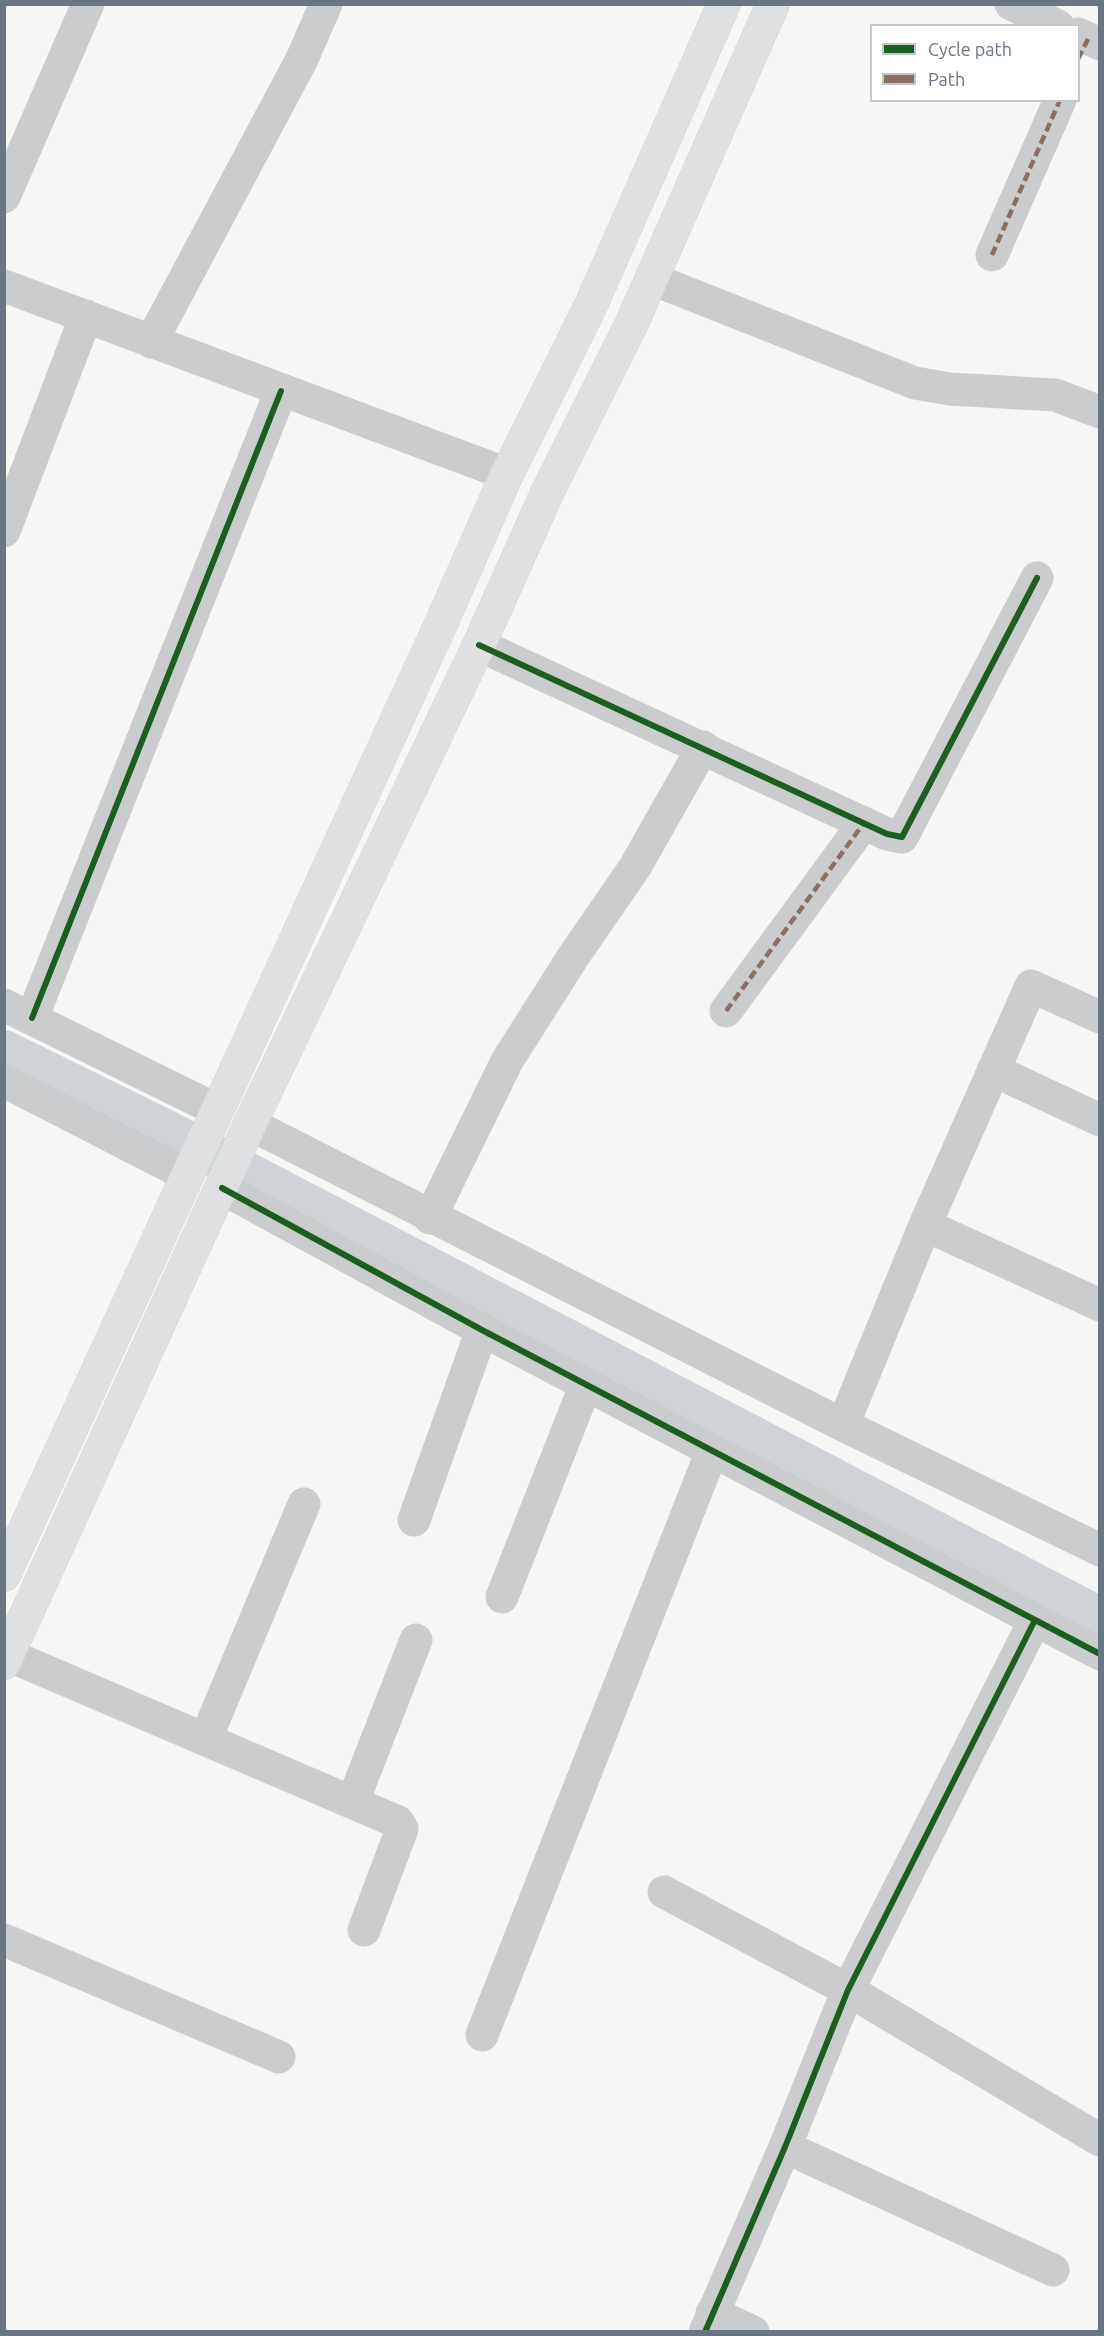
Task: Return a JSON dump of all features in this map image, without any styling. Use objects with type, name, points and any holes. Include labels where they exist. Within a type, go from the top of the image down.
[{"type":"main road","points":[[4,1575],[507,474],[591,306],[724,4]]},
{"type":"main road","points":[[6,1659],[246,1134],[479,645],[547,494],[631,325],[772,4]]},
{"type":"main road","points":[[591,306],[631,325]]},
{"type":"street","points":[[4,197],[88,4]]},
{"type":"street","points":[[152,342],[302,59],[326,4]]},
{"type":"street","points":[[1011,4],[1054,24]]},
{"type":"street","points":[[992,255],[1059,102]]},
{"type":"street","points":[[652,279],[915,383],[951,389],[1055,395],[1100,412]]},
{"type":"street","points":[[4,286],[507,474]]},
{"type":"street","points":[[4,531],[86,316]]},
{"type":"street","points":[[213,1119],[18,1012],[281,391]]},
{"type":"street","points":[[479,645],[887,834],[902,837],[1037,578]]},
{"type":"street","points":[[430,1218],[507,1061],[635,867],[703,747]]},
{"type":"street","points":[[726,1011],[864,823]]},
{"type":"street","points":[[843,1425],[925,1225],[1031,986],[1100,1017]]},
{"type":"street","points":[[993,1070],[1100,1120]]},
{"type":"street","points":[[4,1080],[187,1175]]},
{"type":"street","points":[[246,1134],[430,1218],[843,1425],[1100,1550]]},
{"type":"street","points":[[222,1188],[482,1330],[1100,1654]]},
{"type":"street","points":[[925,1225],[1100,1305]]},
{"type":"street","points":[[414,1520],[482,1330]]},
{"type":"street","points":[[502,1597],[586,1384]]},
{"type":"street","points":[[482,2035],[712,1451]]},
{"type":"street","points":[[206,1738],[304,1504]]},
{"type":"street","points":[[753,2331],[709,2322],[785,2147],[848,1990],[1035,1620]]},
{"type":"street","points":[[353,1801],[416,1640]]},
{"type":"street","points":[[6,1659],[206,1738],[398,1822],[402,1829],[364,1930]]},
{"type":"street","points":[[664,1892],[848,1990],[1100,2140]]},
{"type":"street","points":[[4,1941],[279,2057]]},
{"type":"street","points":[[785,2147],[1053,2270]]},
{"type":"waterway","points":[[4,1051],[165,1130],[1100,1618]]},
{"type":"marked path","points":[[1080,55],[1088,39]]},
{"type":"marked path","points":[[992,255],[1059,102]]},
{"type":"marked path","points":[[726,1011],[864,823]]},
{"type":"cycle path","points":[[32,1018],[281,391]]},
{"type":"cycle path","points":[[479,645],[887,834],[902,837],[1037,578]]},
{"type":"cycle path","points":[[222,1188],[482,1330],[1100,1654]]},
{"type":"cycle path","points":[[705,2332],[785,2147],[848,1990],[1035,1620]]}]
